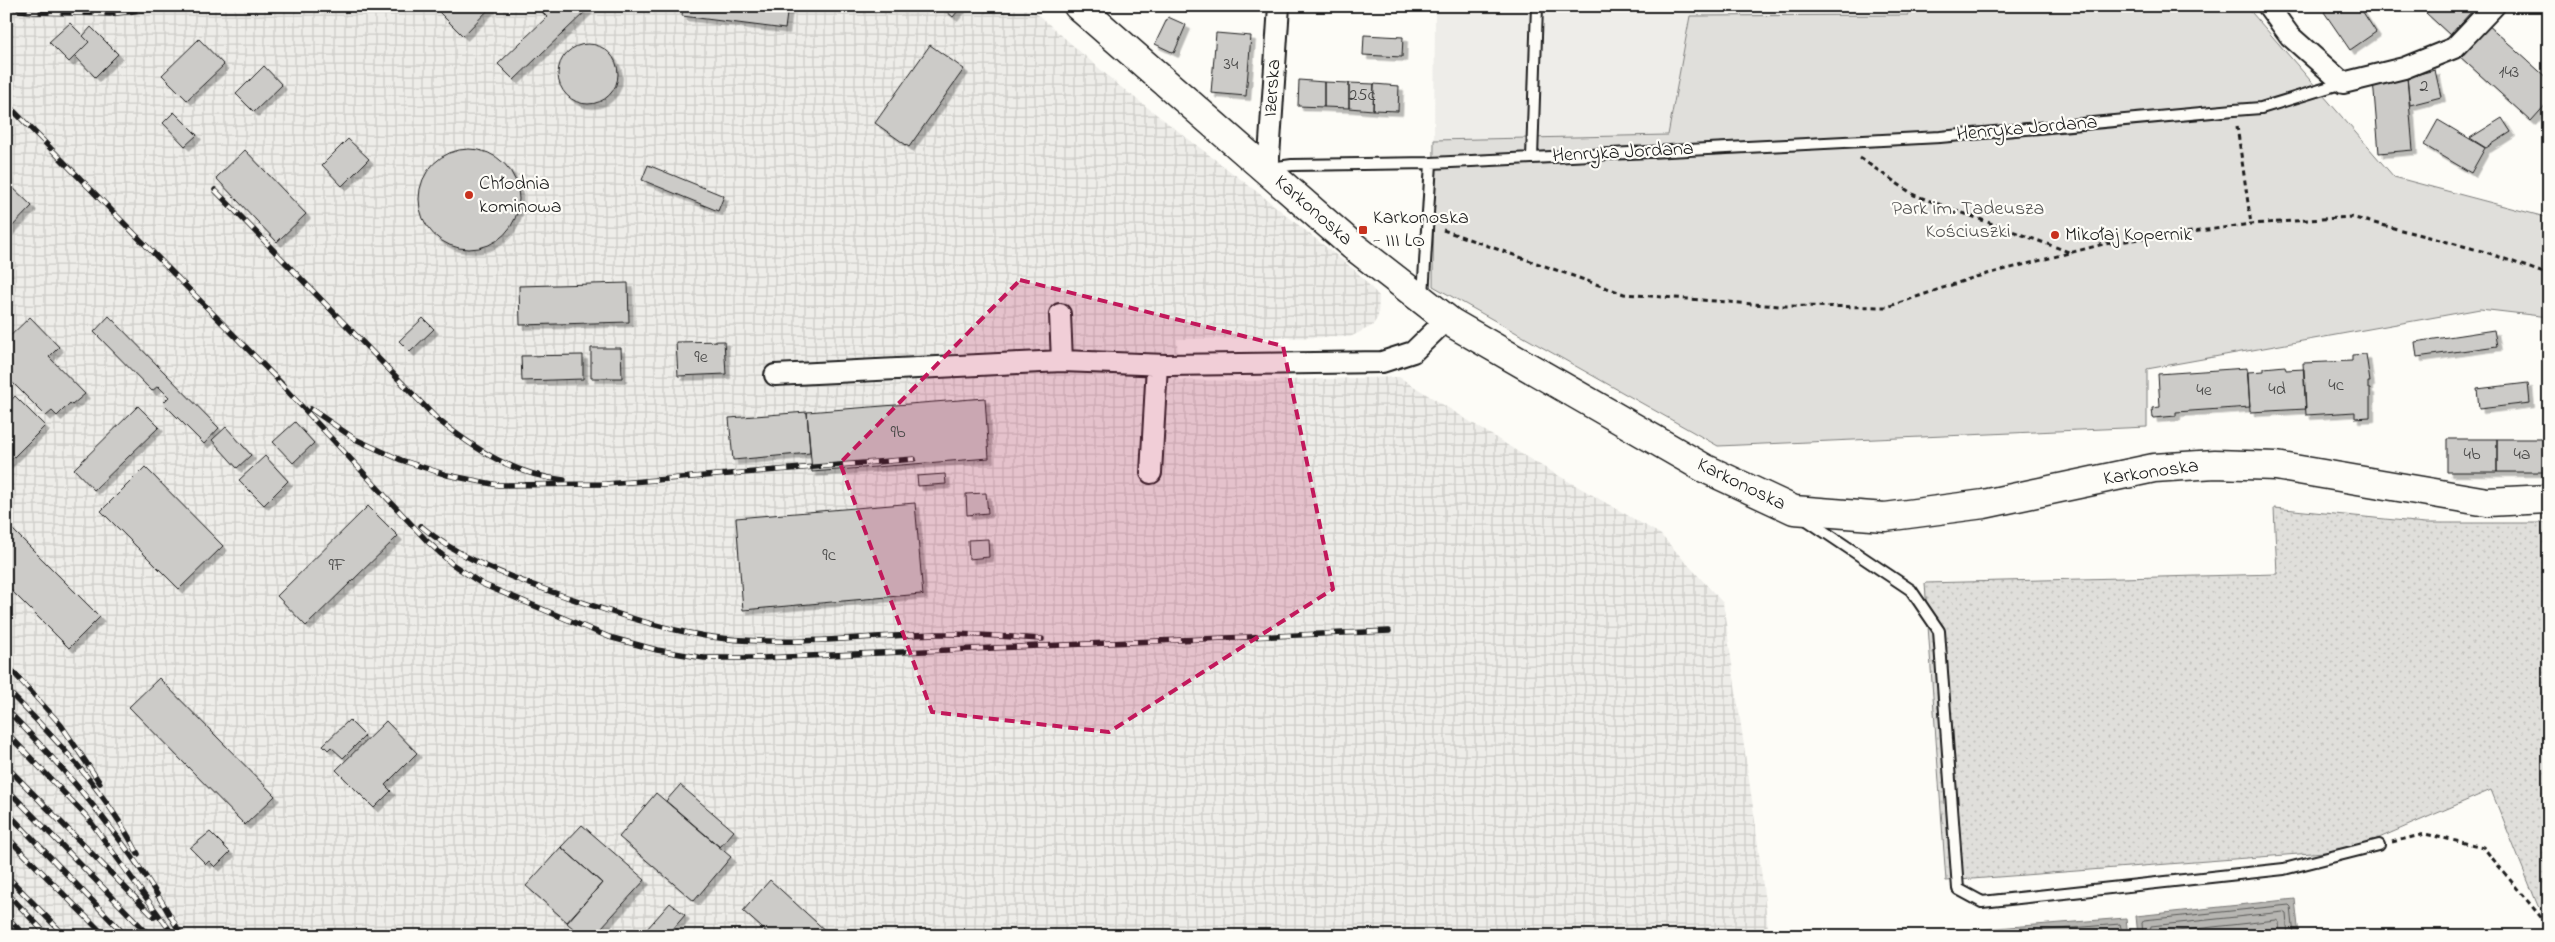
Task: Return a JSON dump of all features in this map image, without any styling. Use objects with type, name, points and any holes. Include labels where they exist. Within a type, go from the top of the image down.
[{"type":"main road","name":"Karkonoska","points":[[1078,6],[1353,246],[1447,319],[1704,468],[1794,510],[1885,517],[1984,504],[2154,468],[2215,464],[2276,466],[2487,502],[2549,499]]},
{"type":"street","name":"Izerska","points":[[1264,169],[1269,157],[1279,6]]},
{"type":"street","points":[[2268,6],[2290,36],[2343,83]]},
{"type":"street","name":"Henryka Jordana","points":[[2343,83],[2404,68],[2454,48],[2494,6]]},
{"type":"street","points":[[1060,314],[1062,361]]},
{"type":"street","points":[[775,375],[1062,361],[1157,365],[1382,362],[1413,352],[1447,319]]},
{"type":"street","points":[[1152,473],[1157,365]]},
{"type":"lane","name":"Henryka Jordana","points":[[1532,158],[1537,6]]},
{"type":"lane","name":"Henryka Jordana","points":[[1264,169],[1292,165],[1431,163],[1940,137],[2261,108],[2343,83]]},
{"type":"lane","points":[[1422,300],[1431,163]]},
{"type":"lane","points":[[1794,510],[1911,590],[1939,631],[1958,889],[1982,902],[1992,901],[2284,869],[2379,844]]},
{"type":"path","points":[[2234,110],[2251,224]]},
{"type":"path","points":[[1836,142],[1914,195],[2071,252]]},
{"type":"path","points":[[1427,225],[1624,294],[1779,306],[1887,308],[1972,278],[2104,244],[2251,224],[2351,217],[2486,252],[2549,276]]},
{"type":"path","points":[[2379,844],[2425,834],[2483,847],[2549,927]]},
{"type":"highlighted area","points":[[1020,280],[1283,346],[1333,589],[1109,732],[932,712],[840,463]]},
{"type":"shaded area","points":[[6,6],[1028,6],[1117,84],[1265,198],[1357,272],[1379,296],[1378,317],[1372,326],[1350,337],[1177,339],[1179,380],[1247,381],[1399,377],[1528,458],[1660,534],[1723,603],[1755,821],[1769,936],[6,936]]},
{"type":"shaded area","points":[[1435,6],[1908,6],[1908,15],[1690,16],[1668,135],[1434,140]]},
{"type":"green space","name":"Park im. Tadeusza Kościuszki","points":[[1908,6],[2246,6],[2394,177],[2549,218],[2549,317],[2480,309],[2147,369],[2147,427],[1718,446],[1433,286],[1434,140],[1668,135],[1690,16],[1908,15]]},
{"type":"green space","points":[[2274,508],[2425,523],[2549,523],[2549,917],[2538,906],[2491,790],[2351,850],[1946,881],[1925,583],[2277,574]]},
{"type":"water","points":[[2295,899],[2299,936],[2138,936],[2136,916]]},
{"type":"water","points":[[2126,918],[2128,936],[1971,936],[1971,930]]},
{"type":"building","points":[[444,6],[492,6],[463,36],[439,12]]},
{"type":"building","points":[[540,6],[586,6],[588,9],[514,80],[498,64],[547,17],[538,8]]},
{"type":"building","points":[[683,6],[788,6],[785,29],[682,16]]},
{"type":"building","points":[[940,6],[962,6],[953,17]]},
{"type":"building","points":[[2332,6],[2359,6],[2376,32],[2350,50],[2324,12]]},
{"type":"building","points":[[2435,6],[2467,6],[2472,11],[2450,35],[2426,13]]},
{"type":"building","points":[[1168,17],[1186,25],[1174,53],[1155,44]]},
{"type":"building","points":[[70,23],[89,42],[69,62],[49,42]]},
{"type":"building","points":[[2486,23],[2549,80],[2549,101],[2531,121],[2458,55]]},
{"type":"building","points":[[91,27],[118,54],[95,77],[75,56],[89,42],[83,36]]},
{"type":"building","points":[[1216,33],[1251,36],[1246,96],[1211,93]]},
{"type":"building","points":[[1364,35],[1403,37],[1402,57],[1363,55]]},
{"type":"building","points":[[199,39],[224,65],[187,100],[162,75]]},
{"type":"building","points":[[588,44],[605,49],[613,57],[618,74],[613,91],[605,99],[588,104],[571,99],[563,91],[558,74],[563,57],[571,49]]},
{"type":"building","points":[[930,45],[964,69],[909,147],[875,123]]},
{"type":"building","points":[[264,66],[282,85],[254,112],[236,94]]},
{"type":"building","points":[[2435,70],[2441,97],[2410,105],[2407,77]]},
{"type":"building","points":[[2407,77],[2413,150],[2379,153],[2373,80]]},
{"type":"building","points":[[1299,80],[1324,82],[1324,107],[1298,106]]},
{"type":"building","points":[[1324,82],[1349,83],[1349,108],[1324,107]]},
{"type":"building","points":[[1349,83],[1374,84],[1373,110],[1349,108]]},
{"type":"building","points":[[1374,84],[1399,86],[1398,111],[1373,110]]},
{"type":"building","points":[[174,112],[197,135],[185,146],[163,123]]},
{"type":"building","points":[[2502,118],[2511,132],[2486,148],[2470,138]]},
{"type":"building","points":[[2438,120],[2485,148],[2471,173],[2424,145]]},
{"type":"building","points":[[348,139],[369,159],[342,186],[322,165]]},
{"type":"building","name":"Chłodnia kominowa","points":[[469,149],[488,152],[505,163],[516,180],[519,199],[516,218],[505,235],[488,246],[469,249],[450,246],[433,235],[422,218],[419,199],[422,180],[433,163],[450,152]]},
{"type":"building","points":[[245,150],[306,214],[277,242],[216,178]]},
{"type":"building","points":[[648,165],[724,196],[718,211],[642,180]]},
{"type":"building","points":[[9,184],[32,206],[6,233],[6,187]]},
{"type":"building","points":[[628,283],[629,322],[520,325],[519,286]]},
{"type":"building","points":[[109,316],[219,428],[204,444],[163,403],[169,397],[158,386],[152,391],[94,332]]},
{"type":"building","points":[[30,317],[59,347],[49,357],[85,394],[72,405],[70,403],[57,416],[52,411],[46,416],[6,376],[6,340]]},
{"type":"building","points":[[423,318],[434,329],[410,352],[399,341]]},
{"type":"building","points":[[2494,330],[2497,346],[2417,357],[2415,342]]},
{"type":"building","points":[[724,341],[726,374],[678,376],[676,342]]},
{"type":"building","points":[[591,348],[621,348],[622,378],[591,378]]},
{"type":"building","points":[[2366,354],[2370,382],[2368,382],[2368,389],[2370,389],[2370,417],[2355,418],[2355,412],[2306,415],[2303,363],[2352,361],[2352,355]]},
{"type":"building","points":[[583,355],[583,379],[522,381],[521,356]]},
{"type":"building","points":[[2285,366],[2286,370],[2304,369],[2306,409],[2250,412],[2248,372],[2264,371],[2264,368]]},
{"type":"building","points":[[2247,368],[2250,407],[2176,412],[2176,416],[2153,418],[2152,408],[2160,407],[2158,374]]},
{"type":"building","points":[[2528,383],[2530,403],[2479,409],[2477,389]]},
{"type":"building","points":[[15,396],[45,426],[6,465],[6,406]]},
{"type":"building","points":[[985,398],[989,458],[812,472],[807,412]]},
{"type":"building","points":[[138,406],[159,427],[94,490],[74,469]]},
{"type":"building","points":[[807,412],[810,453],[733,460],[729,418]]},
{"type":"building","points":[[295,422],[314,443],[293,463],[273,442]]},
{"type":"building","points":[[226,427],[251,455],[237,468],[212,440]]},
{"type":"building","points":[[2447,439],[2497,439],[2497,472],[2447,472]]},
{"type":"building","points":[[2497,439],[2548,439],[2548,472],[2497,472]]},
{"type":"building","points":[[265,456],[288,481],[264,505],[239,480]]},
{"type":"building","points":[[145,467],[223,546],[179,589],[101,511]]},
{"type":"building","points":[[945,474],[946,484],[918,486],[917,476]]},
{"type":"building","points":[[986,493],[988,513],[967,515],[966,494]]},
{"type":"building","points":[[915,503],[923,596],[921,594],[743,610],[736,518]]},
{"type":"building","points":[[368,506],[398,536],[306,626],[277,596]]},
{"type":"building","points":[[6,523],[100,617],[69,648],[6,585]]},
{"type":"building","points":[[988,539],[989,557],[969,559],[968,540]]},
{"type":"building","points":[[159,678],[275,796],[245,825],[129,707]]},
{"type":"building","points":[[349,720],[365,736],[343,758],[331,747],[328,750],[323,745]]},
{"type":"building","points":[[386,721],[417,753],[385,785],[391,791],[374,808],[336,770]]},
{"type":"building","points":[[680,785],[734,831],[720,847],[666,801]]},
{"type":"building","points":[[656,793],[731,857],[694,901],[619,837]]},
{"type":"building","points":[[582,825],[645,880],[601,928],[607,933],[605,936],[582,936],[567,923],[602,883],[561,847]]},
{"type":"building","points":[[210,832],[230,852],[215,867],[209,861],[206,864],[190,848]]},
{"type":"building","points":[[561,847],[602,883],[567,922],[526,886]]},
{"type":"building","points":[[770,880],[829,934],[828,936],[771,936],[743,911]]},
{"type":"building","points":[[670,903],[685,915],[667,936],[653,936],[646,930]]},
{"type":"railway","points":[[6,7],[34,12],[110,14],[174,6]]},
{"type":"railway","points":[[6,103],[283,385]]},
{"type":"railway","points":[[215,190],[437,419],[496,459],[528,473],[564,480]]},
{"type":"railway","points":[[278,381],[427,541],[452,564],[482,584],[609,637],[657,650],[704,658],[762,658],[1389,631]]},
{"type":"railway","points":[[311,409],[355,439],[401,460],[447,475],[498,485],[606,484],[914,459]]},
{"type":"railway","points":[[421,526],[436,538],[467,557],[517,579],[628,617],[666,628],[705,636],[762,641],[949,634],[1042,639]]},
{"type":"railway","points":[[6,664],[61,725],[100,783]]},
{"type":"railway","points":[[6,689],[61,746],[95,787],[138,854]]},
{"type":"railway","points":[[6,709],[56,762],[102,816],[144,874],[182,936]]},
{"type":"railway","points":[[6,732],[88,818],[174,936]]},
{"type":"railway","points":[[6,766],[154,917]]},
{"type":"railway","points":[[6,788],[150,936]]},
{"type":"railway","points":[[6,811],[126,936]]},
{"type":"railway","points":[[6,836],[105,936]]},
{"type":"railway","points":[[6,875],[65,936]]},
{"type":"railway","points":[[6,892],[48,936]]},
{"type":"railway","points":[[6,916],[25,936]]},
{"type":"place","name":"Chłodnia kominowa","points":[[469,195]]},
{"type":"place","name":"Karkonoska - III LO","points":[[1363,230]]},
{"type":"place","name":"Mikołaj Kopernik","points":[[2055,235]]}]
